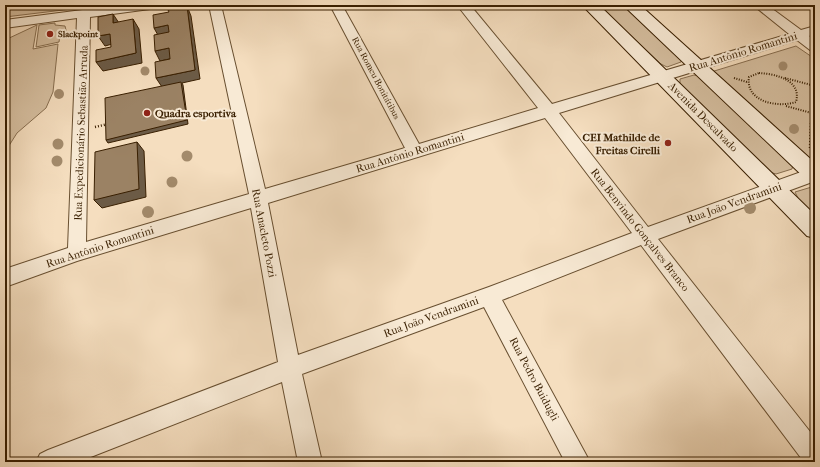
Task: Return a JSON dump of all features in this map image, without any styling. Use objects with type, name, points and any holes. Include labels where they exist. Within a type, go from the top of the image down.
[{"type":"street","points":[[5,24],[87,10],[150,5]]},
{"type":"street","name":"Rua Anacleto Pozzi","points":[[215,5],[258,198],[290,368],[310,462]]},
{"type":"street","name":"Rua Romeu Bonitátibus","points":[[336,5],[415,152]]},
{"type":"street","name":"Rua Benvindo Gonçalves Branco","points":[[464,5],[548,110],[815,457]]},
{"type":"street","name":"Avenida Descalvado","points":[[590,5],[815,229]]},
{"type":"street","points":[[631,5],[815,174]]},
{"type":"street","points":[[759,5],[815,47]]},
{"type":"street","name":"Rua Expedicionário Sebastião Arruda","points":[[77,253],[87,10]]},
{"type":"street","name":"Rua Antônio Romantini","points":[[5,278],[77,253],[815,30]]},
{"type":"street","name":"Rua João Vendramini","points":[[48,462],[290,368],[490,296],[644,236],[815,174]]},
{"type":"street","name":"Rua Pedro Buidugli","points":[[490,296],[578,462]]},
{"type":"path","points":[[815,86],[767,73],[759,73],[749,77],[747,82],[752,93],[766,102],[815,114]]},
{"type":"path","points":[[782,78],[795,87],[798,92],[796,102],[784,106]]},
{"type":"path","points":[[810,155],[811,113]]},
{"type":"path","points":[[90,128],[108,124]]},
{"type":"shaded area","points":[[5,5],[105,5],[5,17]]},
{"type":"shaded area","points":[[598,5],[623,5],[682,59],[681,62],[667,67],[661,64]]},
{"type":"shaded area","name":"Slackpoint","points":[[55,23],[55,25],[65,26],[67,34],[60,35],[59,42],[36,47],[39,25]]},
{"type":"shaded area","points":[[37,25],[33,49],[58,44],[53,92],[46,108],[17,133],[5,152],[5,40]]},
{"type":"shaded area","points":[[796,46],[815,59],[815,162],[810,162],[711,72]]},
{"type":"shaded area","points":[[694,75],[699,76],[793,164],[792,169],[776,174],[770,172],[680,84],[680,79]]},
{"type":"shaded area","points":[[815,186],[815,215],[798,198],[795,192]]},
{"type":"building","points":[[187,6],[195,70],[156,78],[155,62],[170,59],[169,48],[155,51],[154,35],[169,32],[168,25],[154,28],[153,15]]},
{"type":"building","points":[[113,14],[113,23],[133,19],[136,53],[96,62],[96,50],[111,47],[110,34],[98,36],[98,17]]},
{"type":"building","name":"Quadra esportiva","points":[[181,82],[187,120],[106,140],[105,98]]},
{"type":"building","points":[[137,142],[139,189],[94,200],[95,152]]},
{"type":"place","name":"Slackpoint","points":[[50,34]]},
{"type":"place","name":"Quadra esportiva","points":[[147,113]]},
{"type":"place","name":"CEI Mathilde de Freitas Cirelli","points":[[668,143]]}]
